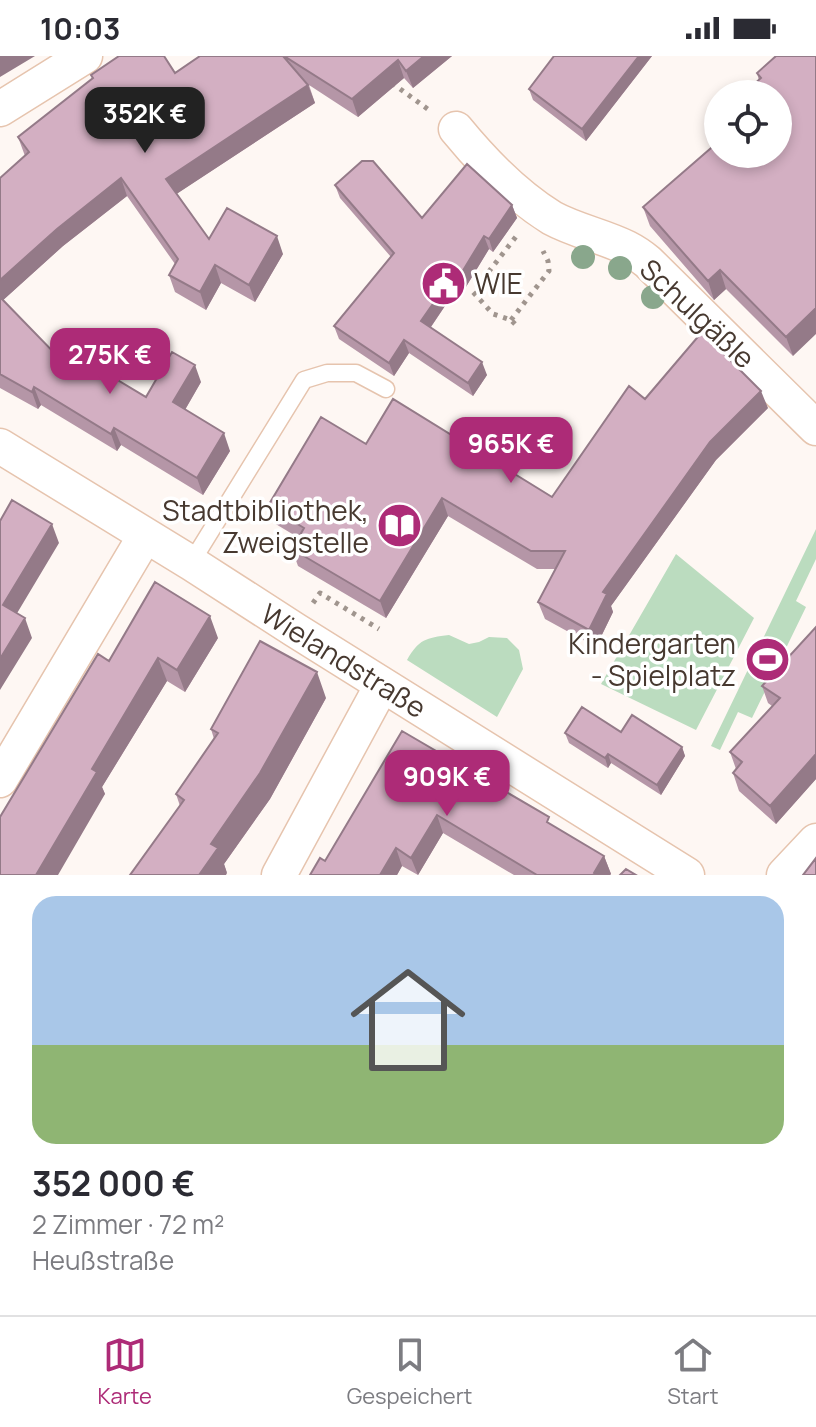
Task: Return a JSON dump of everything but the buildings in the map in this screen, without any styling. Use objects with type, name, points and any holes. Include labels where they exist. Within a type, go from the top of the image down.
[{"type":"street","points":[[0,109],[85,56]]},
{"type":"street","name":"Schulgäßle","points":[[456,129],[484,163],[527,200],[577,230],[628,249],[648,262],[816,428]]},
{"type":"street","name":"Wielandstraße","points":[[0,446],[687,875]]},
{"type":"street","points":[[0,780],[145,536]]},
{"type":"street","points":[[279,875],[382,685]]},
{"type":"street","points":[[784,875],[816,841]]},
{"type":"lane","points":[[191,563],[304,380],[327,373],[356,373],[386,389]]},
{"type":"path","points":[[390,82],[456,129]]},
{"type":"path","points":[[527,240],[519,234],[473,292],[493,314],[513,322],[549,271],[545,253],[536,247]]},
{"type":"path","points":[[320,593],[379,629]]},
{"type":"green space","name":"Kindergarten - Spielplatz","points":[[816,529],[816,559],[796,601],[806,607],[752,718],[738,712],[720,750],[711,746]]},
{"type":"green space","points":[[676,554],[754,618],[696,730],[601,684]]},
{"type":"green space","points":[[449,635],[469,644],[489,637],[507,638],[519,650],[523,669],[497,717],[407,660],[424,641]]},
{"type":"place","name":"WIE","points":[[443,283]]},
{"type":"place","name":"Stadtbibliothek, Zweigstelle","points":[[400,526]]},
{"type":"place","name":"Kindergarten - Spielplatz","points":[[767,659]]}]
